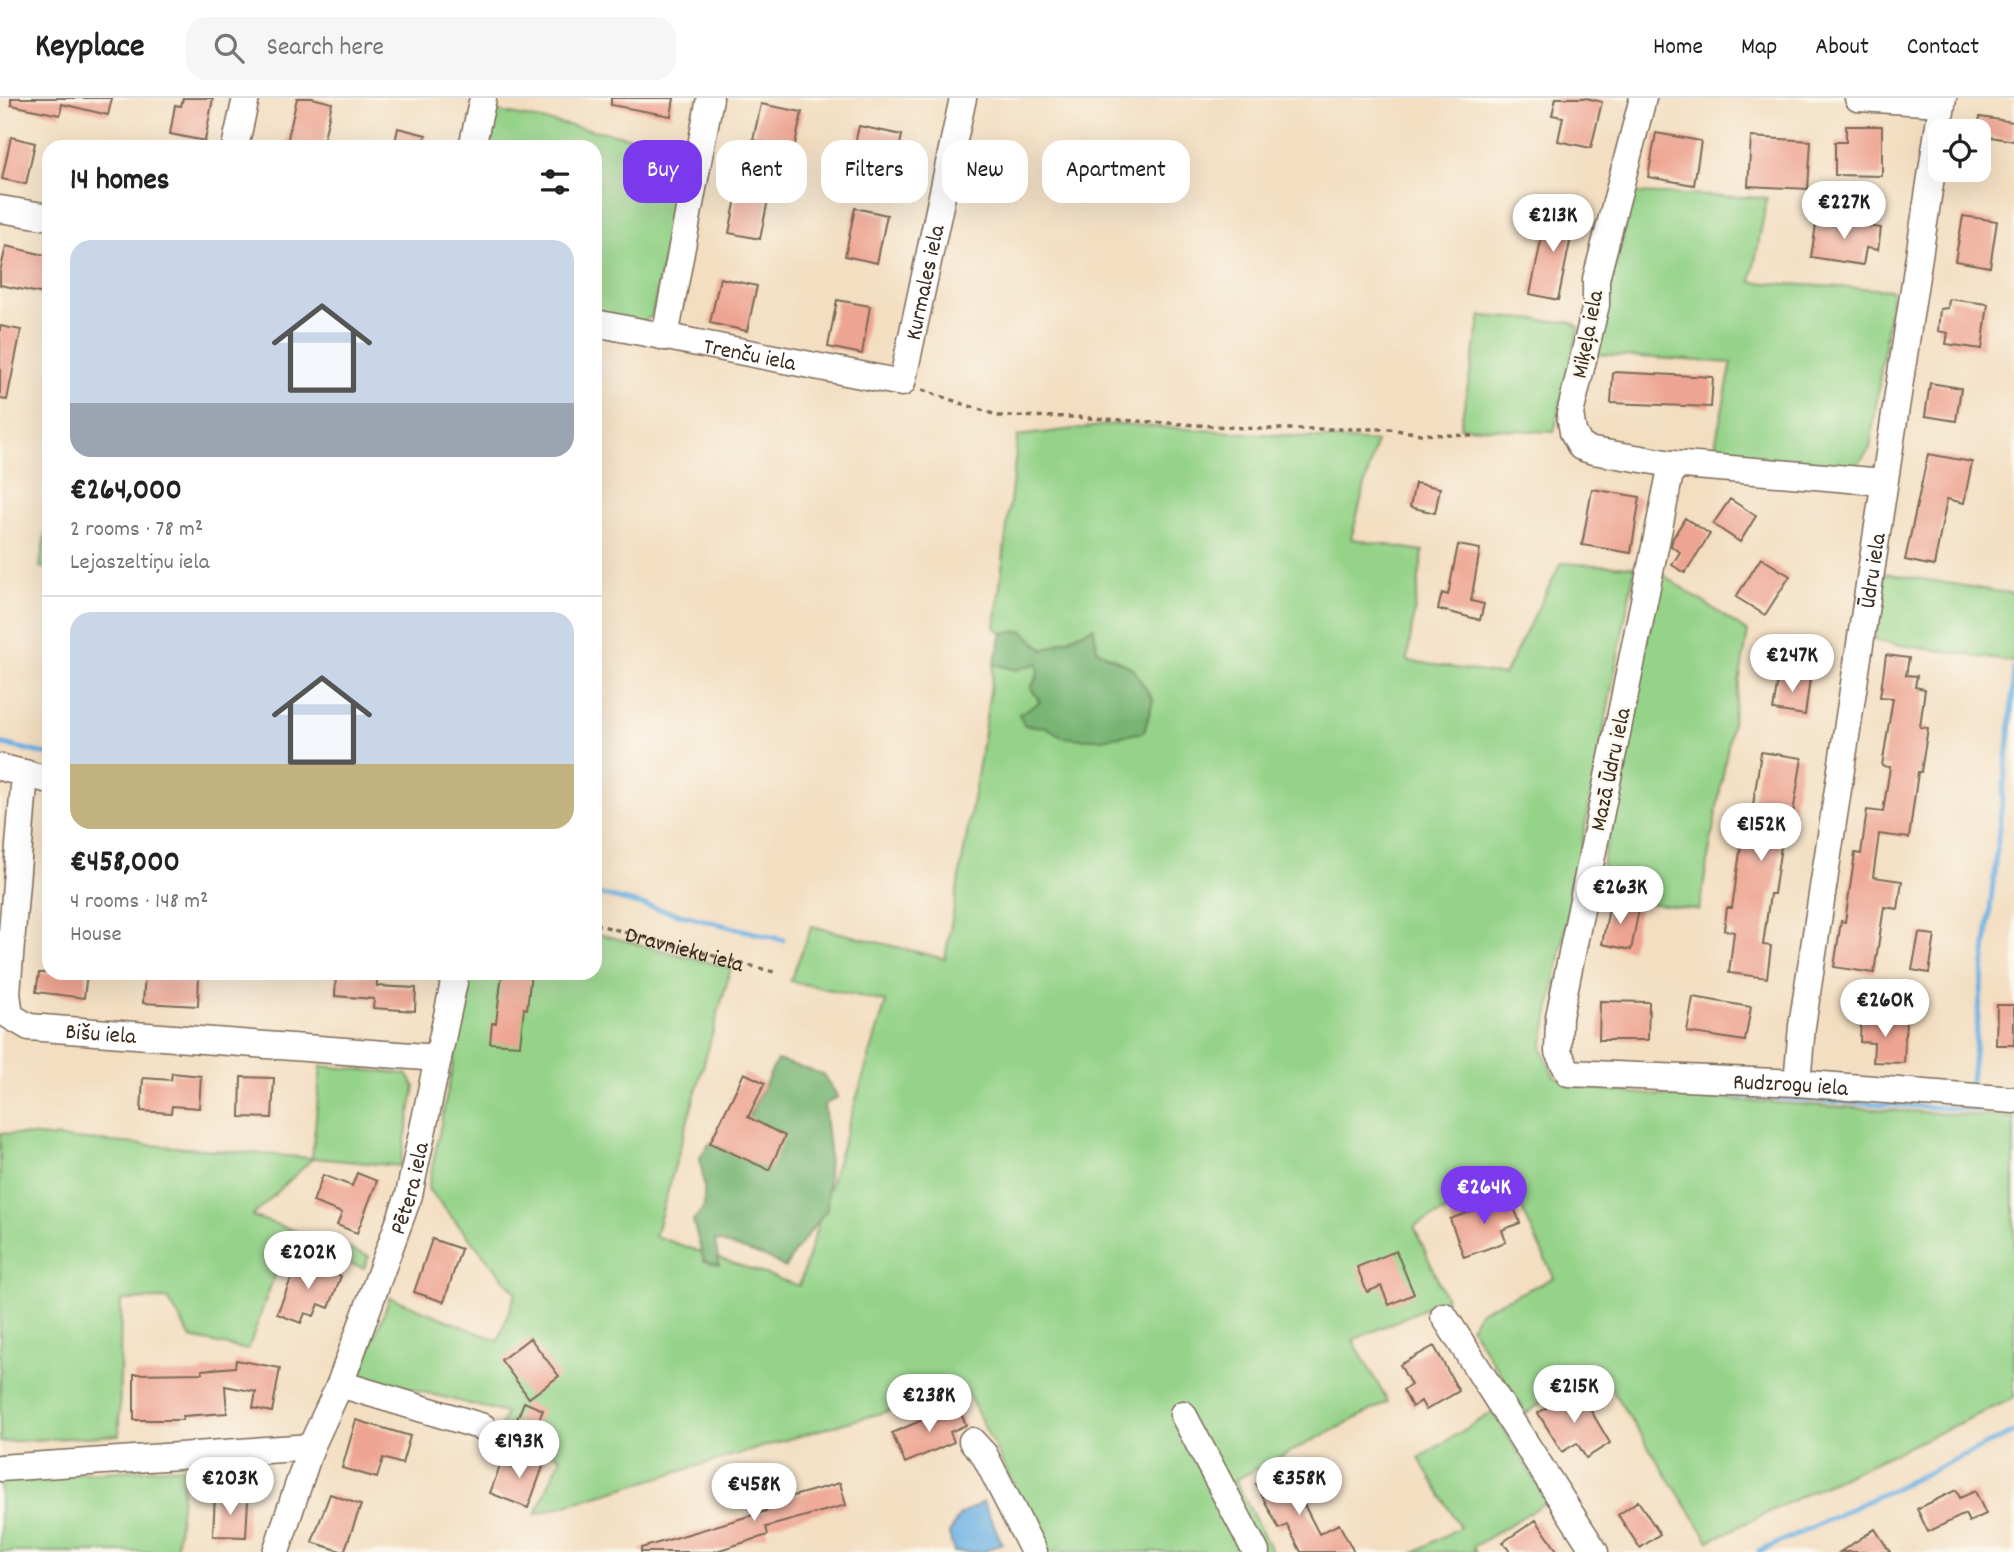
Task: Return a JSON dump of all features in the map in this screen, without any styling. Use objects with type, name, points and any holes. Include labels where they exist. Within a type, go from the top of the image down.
[{"type":"street","points":[[237,140],[246,98]]},
{"type":"street","points":[[474,140],[483,98]]},
{"type":"street","points":[[665,337],[710,98]]},
{"type":"street","name":"Miķeļa iela","points":[[1643,98],[1596,279],[1595,304],[1570,414],[1573,432],[1581,447],[1593,452],[1672,464]]},
{"type":"street","points":[[1857,98],[1943,100]]},
{"type":"street","name":"Kurmales iela","points":[[902,383],[957,99]]},
{"type":"street","name":"Ūdru iela","points":[[1797,1083],[1802,1026],[1943,100]]},
{"type":"street","points":[[0,209],[42,216]]},
{"type":"street","name":"Trenču iela","points":[[602,324],[902,383]]},
{"type":"street","points":[[1672,464],[1884,482]]},
{"type":"street","name":"Mazā Ūdru iela","points":[[1569,1073],[1558,1052],[1559,1017],[1672,464]]},
{"type":"street","name":"Bišu iela","points":[[24,773],[7,993],[10,1016],[29,1027],[438,1058]]},
{"type":"street","name":"Pētera iela","points":[[276,1552],[311,1447],[340,1384],[409,1195],[455,980]]},
{"type":"street","name":"Rudzrogu iela","points":[[1569,1073],[1797,1083],[2014,1100]]},
{"type":"street","points":[[1444,1315],[1595,1552]]},
{"type":"street","points":[[340,1384],[483,1427]]},
{"type":"street","points":[[1182,1414],[1256,1552]]},
{"type":"street","points":[[972,1441],[984,1454],[1034,1552]]},
{"type":"street","points":[[0,1468],[311,1447]]},
{"type":"path","points":[[902,383],[999,416],[1074,417],[1260,429],[1390,429],[1421,434],[1475,436]]},
{"type":"path","name":"Dravnieku iela","points":[[602,926],[774,972]]},
{"type":"green space","points":[[495,111],[645,140],[623,140],[623,203],[675,203],[652,316],[642,322],[602,314],[602,140],[489,140]]},
{"type":"green space","points":[[1632,193],[1767,198],[1751,282],[1892,290],[1870,448],[1856,466],[1716,457],[1716,440],[1732,363],[1595,354]]},
{"type":"green space","points":[[1481,316],[1571,322],[1579,327],[1554,432],[1460,427]]},
{"type":"green space","points":[[1116,424],[1376,442],[1351,539],[1423,551],[1407,661],[1504,675],[1561,563],[1635,567],[1542,1049],[1554,1076],[1572,1086],[1652,1095],[2014,1118],[2014,1398],[1709,1541],[1597,1367],[1526,1413],[1470,1327],[1480,1311],[1554,1278],[1510,1182],[1414,1226],[1446,1299],[1353,1340],[1388,1402],[1235,1480],[1272,1552],[1047,1552],[966,1390],[833,1426],[536,1514],[561,1457],[499,1431],[506,1413],[360,1376],[390,1297],[498,1341],[516,1293],[428,1189],[470,980],[602,980],[602,935],[731,968],[655,1236],[799,1286],[886,1002],[790,981],[812,926],[945,959],[994,664],[1016,670],[1038,663],[1038,675],[1031,688],[1040,702],[1020,714],[1025,725],[1046,727],[1063,737],[1144,732],[1153,700],[1132,668],[1097,650],[1044,650],[1023,631],[1002,633],[995,627],[1018,436]]},
{"type":"green space","points":[[1660,573],[1748,632],[1699,910],[1596,896]]},
{"type":"green space","points":[[1885,573],[2014,594],[2014,662],[1875,641]]},
{"type":"green space","points":[[1094,627],[1097,650],[1132,668],[1153,700],[1144,732],[1102,739],[1083,739],[1063,737],[1046,727],[1024,725],[1019,714],[1040,702],[1031,688],[1038,675],[1038,663],[1016,670],[994,664],[1002,633],[1023,631],[1044,650]]},
{"type":"green space","points":[[777,1060],[823,1074],[838,1097],[824,1105],[829,1150],[827,1210],[785,1268],[768,1258],[715,1240],[719,1265],[704,1261],[693,1221],[704,1207],[700,1157],[710,1143],[731,1152]]},
{"type":"green space","points":[[321,1066],[407,1074],[415,1087],[400,1166],[313,1158],[252,1216],[369,1256],[364,1268],[285,1245],[248,1350],[191,1338],[168,1299],[121,1300],[119,1435],[0,1442],[0,1133],[312,1158]]},
{"type":"green space","points":[[1493,1412],[1548,1501],[1473,1547],[1476,1552],[1415,1552],[1460,1527],[1419,1458]]},
{"type":"green space","points":[[185,1467],[176,1552],[0,1552],[0,1478]]},
{"type":"water","points":[[983,1502],[1002,1543],[983,1552],[954,1552],[949,1534],[960,1515]]},
{"type":"building","points":[[11,98],[112,98],[108,115],[62,104],[60,115],[11,105]]},
{"type":"building","points":[[183,98],[213,98],[205,140],[170,134],[175,105],[181,106]]},
{"type":"building","points":[[297,98],[312,98],[332,103],[324,140],[288,140]]},
{"type":"building","points":[[611,98],[674,98],[671,116],[611,105]]},
{"type":"building","points":[[1556,98],[1586,98],[1602,102],[1591,148],[1558,141],[1563,117],[1552,115]]},
{"type":"building","points":[[761,104],[802,112],[796,140],[753,140]]},
{"type":"building","points":[[1980,117],[2014,122],[2014,141],[1991,137],[1991,119]]},
{"type":"building","points":[[859,126],[902,135],[901,140],[856,140]]},
{"type":"building","points":[[1846,126],[1882,126],[1882,176],[1835,175],[1835,142],[1846,142]]},
{"type":"building","points":[[398,128],[426,135],[425,140],[395,140]]},
{"type":"building","points":[[1656,133],[1701,141],[1694,185],[1648,177]]},
{"type":"building","points":[[11,137],[35,143],[26,184],[2,179]]},
{"type":"building","points":[[1751,137],[1811,141],[1808,189],[1748,186]]},
{"type":"building","points":[[735,203],[767,203],[760,239],[729,233]]},
{"type":"building","points":[[1548,207],[1576,213],[1558,300],[1530,294]]},
{"type":"building","points":[[855,208],[887,215],[877,263],[845,256]]},
{"type":"building","points":[[1963,216],[1997,221],[1990,267],[1955,261]]},
{"type":"building","points":[[1817,218],[1881,228],[1878,250],[1866,248],[1863,265],[1811,257]]},
{"type":"building","points":[[6,246],[42,254],[42,294],[0,285]]},
{"type":"building","points":[[720,278],[757,286],[747,331],[710,323]]},
{"type":"building","points":[[1949,299],[1988,304],[1982,349],[1946,344],[1948,333],[1938,331],[1940,309],[1948,308]]},
{"type":"building","points":[[837,300],[870,306],[862,354],[828,347]]},
{"type":"building","points":[[0,326],[21,330],[7,400],[0,399]]},
{"type":"building","points":[[1613,372],[1713,377],[1711,407],[1611,403]]},
{"type":"building","points":[[1930,383],[1961,388],[1956,421],[1925,416]]},
{"type":"building","points":[[1928,454],[1972,462],[1964,503],[1947,499],[1934,566],[1905,560]]},
{"type":"building","points":[[1415,483],[1440,488],[1435,513],[1410,507]]},
{"type":"building","points":[[1592,489],[1640,497],[1631,553],[1582,545]]},
{"type":"building","points":[[1730,499],[1756,516],[1740,542],[1713,524]]},
{"type":"building","points":[[1685,518],[1710,534],[1685,573],[1672,565],[1680,552],[1671,546]]},
{"type":"building","points":[[1458,545],[1480,549],[1471,601],[1484,604],[1480,620],[1438,609],[1442,593],[1448,595]]},
{"type":"building","points":[[1761,558],[1790,576],[1765,615],[1736,597]]},
{"type":"building","points":[[1886,655],[1909,658],[1906,675],[1917,676],[1915,687],[1925,689],[1920,727],[1928,728],[1921,772],[1918,772],[1909,838],[1879,834],[1873,877],[1902,881],[1898,909],[1884,907],[1874,973],[1834,967],[1841,921],[1845,922],[1855,853],[1861,854],[1867,810],[1883,812],[1890,767],[1882,766],[1893,698],[1880,697]]},
{"type":"building","points":[[1779,674],[1810,678],[1805,715],[1773,710]]},
{"type":"building","points":[[1761,752],[1802,758],[1793,813],[1786,812],[1774,894],[1770,894],[1763,945],[1771,946],[1767,978],[1729,973],[1734,932],[1724,930],[1727,908],[1732,908],[1743,831],[1749,832]]},
{"type":"building","points":[[1610,903],[1639,909],[1631,950],[1602,944]]},
{"type":"building","points":[[1919,933],[1935,935],[1929,973],[1912,970]]},
{"type":"building","points":[[39,973],[42,973],[42,980],[86,980],[84,998],[36,992]]},
{"type":"building","points":[[145,980],[199,980],[198,1006],[143,1003]]},
{"type":"building","points":[[336,980],[377,980],[377,986],[416,988],[415,1011],[373,1008],[374,999],[335,996]]},
{"type":"building","points":[[501,980],[530,980],[520,1045],[490,1043],[492,1023],[496,1023]]},
{"type":"building","points":[[1693,997],[1751,1007],[1745,1041],[1687,1032]]},
{"type":"building","points":[[1600,1001],[1649,1002],[1648,1040],[1599,1040]]},
{"type":"building","points":[[1997,1005],[2014,1005],[2014,1045],[1996,1045]]},
{"type":"building","points":[[1861,1018],[1906,1020],[1904,1063],[1873,1062],[1874,1043],[1860,1042]]},
{"type":"building","points":[[172,1073],[201,1076],[199,1108],[172,1106],[171,1113],[141,1111],[143,1078],[171,1080]]},
{"type":"building","points":[[744,1073],[765,1083],[748,1117],[785,1136],[769,1170],[710,1143]]},
{"type":"building","points":[[241,1077],[274,1078],[272,1118],[240,1117]]},
{"type":"building","points":[[357,1173],[377,1181],[357,1233],[337,1225],[342,1213],[313,1202],[323,1175],[352,1186]]},
{"type":"building","points":[[1510,1197],[1520,1223],[1502,1230],[1506,1242],[1464,1257],[1450,1219]]},
{"type":"building","points":[[432,1239],[461,1249],[444,1302],[414,1292]]},
{"type":"building","points":[[1396,1251],[1414,1294],[1389,1305],[1381,1286],[1367,1292],[1357,1267]]},
{"type":"building","points":[[299,1259],[341,1276],[329,1308],[319,1304],[314,1316],[305,1313],[301,1323],[277,1314]]},
{"type":"building","points":[[530,1338],[559,1376],[529,1398],[501,1360]]},
{"type":"building","points":[[1434,1346],[1459,1391],[1426,1410],[1421,1401],[1412,1407],[1403,1390],[1411,1385],[1400,1365]]},
{"type":"building","points":[[236,1360],[280,1368],[272,1412],[253,1408],[256,1392],[225,1386],[227,1413],[183,1416],[183,1420],[134,1420],[134,1374],[202,1373],[202,1370],[235,1367]]},
{"type":"building","points":[[1578,1389],[1610,1443],[1586,1458],[1577,1443],[1562,1452],[1538,1413]]},
{"type":"building","points":[[524,1402],[543,1410],[534,1432],[515,1424]]},
{"type":"building","points":[[957,1405],[966,1425],[950,1432],[954,1442],[905,1463],[892,1433]]},
{"type":"building","points":[[356,1420],[410,1436],[402,1464],[383,1458],[377,1478],[342,1468]]},
{"type":"building","points":[[526,1451],[546,1458],[528,1508],[490,1493],[501,1463],[519,1470]]},
{"type":"building","points":[[1286,1469],[1319,1534],[1339,1524],[1354,1552],[1301,1552],[1287,1525],[1279,1529],[1256,1484]]},
{"type":"building","points":[[840,1483],[846,1505],[766,1527],[768,1535],[713,1552],[641,1552],[641,1548],[766,1511],[764,1504]]},
{"type":"building","points":[[1956,1490],[1960,1498],[1975,1491],[1986,1514],[1969,1522],[1965,1514],[1928,1532],[1917,1509]]},
{"type":"building","points":[[215,1494],[233,1495],[233,1499],[248,1500],[246,1537],[213,1536]]},
{"type":"building","points":[[330,1494],[361,1505],[344,1552],[312,1542]]},
{"type":"building","points":[[1638,1501],[1660,1534],[1640,1548],[1618,1515]]},
{"type":"building","points":[[1536,1520],[1558,1552],[1510,1552],[1503,1542]]},
{"type":"building","points":[[1875,1529],[1890,1552],[1840,1552]]},
{"type":"waterway","points":[[1971,1081],[2010,730],[2014,668]]},
{"type":"waterway","points":[[0,743],[42,753]]},
{"type":"waterway","points":[[602,895],[783,940]]},
{"type":"waterway","points":[[1674,1092],[1982,1110]]},
{"type":"waterway","points":[[1759,1552],[2014,1432]]}]
